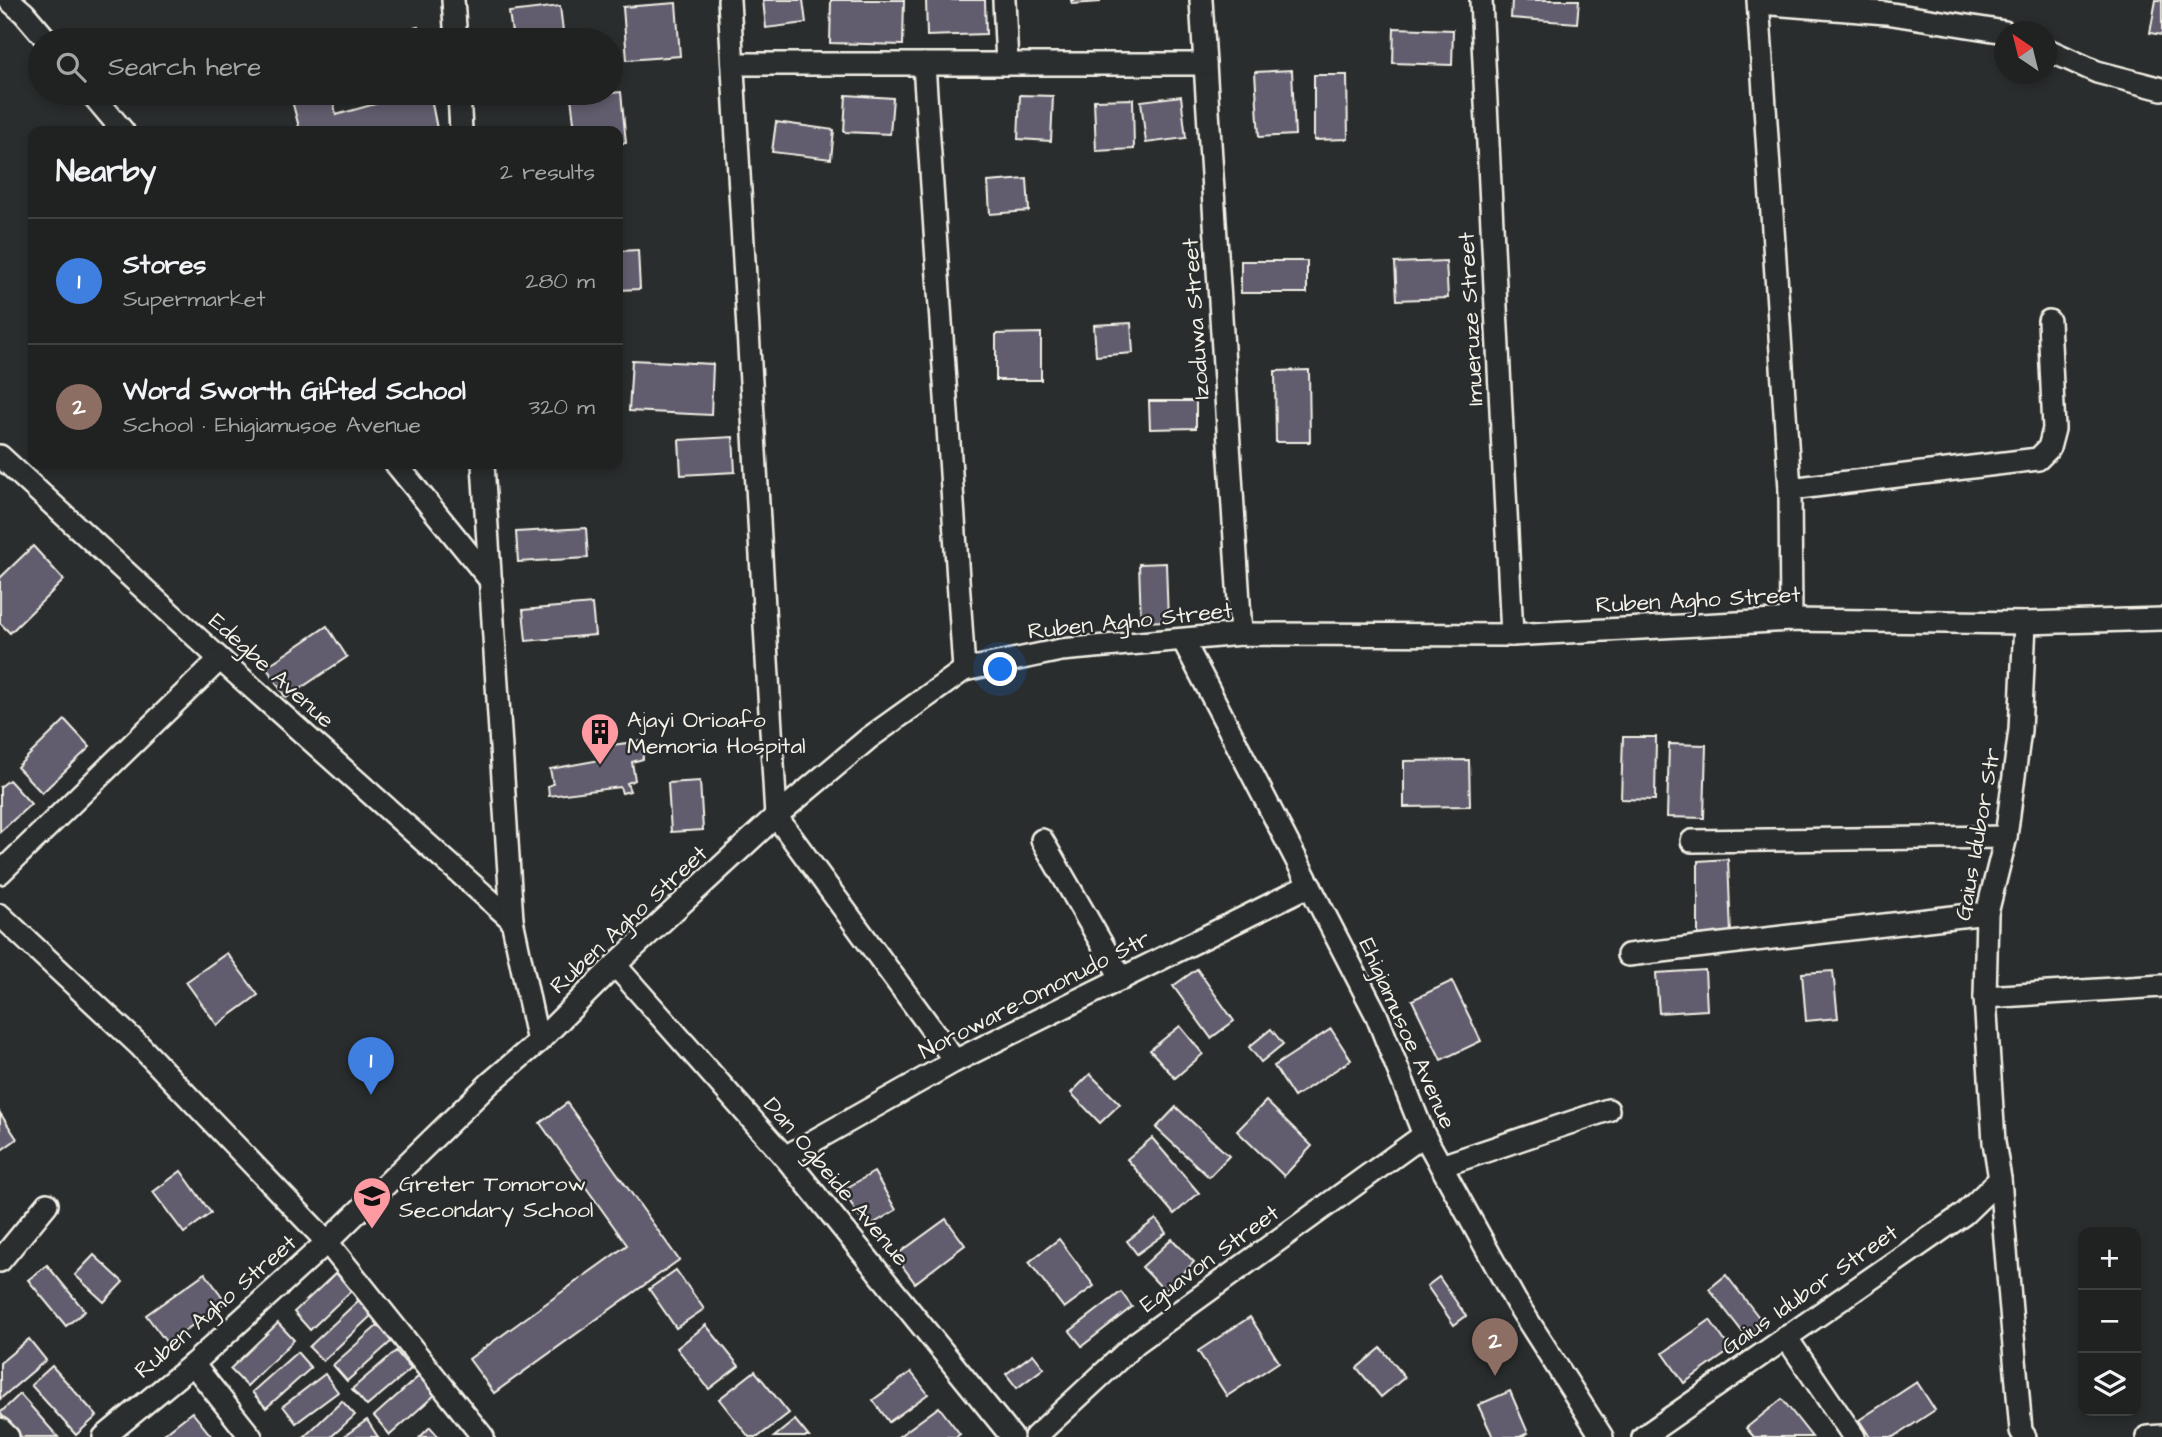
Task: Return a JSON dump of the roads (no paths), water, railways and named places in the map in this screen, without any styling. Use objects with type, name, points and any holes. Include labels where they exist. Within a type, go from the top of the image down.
[{"type":"street","points":[[9,0],[37,28]]},
{"type":"street","points":[[453,0],[455,28]]},
{"type":"street","points":[[729,0],[776,816],[955,1061]]},
{"type":"street","points":[[1004,0],[1007,64]]},
{"type":"street","name":"Izoduwa Street","points":[[1201,0],[1241,634]]},
{"type":"street","name":"Imueruze Street","points":[[1481,0],[1512,635]]},
{"type":"street","points":[[1791,620],[1790,489],[1758,1],[1886,13],[1994,30]]},
{"type":"street","points":[[2057,54],[2097,72],[2162,89]]},
{"type":"street","points":[[733,64],[1205,64]]},
{"type":"street","points":[[923,64],[964,670]]},
{"type":"street","points":[[101,105],[119,126]]},
{"type":"street","points":[[459,105],[459,126]]},
{"type":"street","points":[[1790,489],[2038,459],[2049,448],[2054,429],[2049,321]]},
{"type":"street","name":"Edegbe Avenue","points":[[0,456],[220,659],[512,920]]},
{"type":"street","points":[[400,469],[491,581]]},
{"type":"street","points":[[483,469],[512,920],[538,1042]]},
{"type":"street","name":"Ruben Agho Street","points":[[104,1437],[193,1364],[327,1242],[490,1083],[538,1042],[614,965],[776,816],[869,738],[964,670],[1061,650],[1241,634],[1512,635],[1791,620],[2025,623],[2162,619]]},
{"type":"street","name":"Gaius Idubor Str","points":[[2025,623],[2021,730],[2006,836],[1987,913],[1984,997],[1994,1142],[2000,1179],[2021,1431],[2025,1437]]},
{"type":"street","name":"Ehigiamusoe Avenue","points":[[1183,640],[1376,1014],[1424,1135],[1517,1302],[1602,1437]]},
{"type":"street","points":[[0,873],[220,659]]},
{"type":"street","points":[[1692,841],[2006,836]]},
{"type":"street","points":[[1042,841],[1122,979]]},
{"type":"street","name":"Noroware-Omonudo Str","points":[[785,1157],[955,1061],[1310,885]]},
{"type":"street","points":[[1628,955],[1987,913]]},
{"type":"street","points":[[0,915],[139,1045],[327,1242],[483,1437]]},
{"type":"street","name":"Dan Ogbeide Avenue","points":[[614,965],[785,1157],[1012,1437]]},
{"type":"street","points":[[1984,997],[2162,986]]},
{"type":"street","points":[[1441,1166],[1608,1110]]},
{"type":"street","name":"Eguavon Street","points":[[1035,1437],[1136,1343],[1424,1135]]},
{"type":"street","name":"Gaius Idubor Street","points":[[1643,1437],[1964,1214],[2000,1179]]},
{"type":"street","points":[[0,1261],[47,1204]]},
{"type":"street","points":[[1786,1337],[1854,1437]]},
{"type":"street","points":[[193,1364],[250,1437]]},
{"type":"street","points":[[0,1429],[8,1437]]},
{"type":"street","points":[[2147,1437],[2162,1436]]},
{"type":"place","name":"Ajayi Orioafo Memoria Hospital","points":[[600,766]]},
{"type":"place","name":"Stores","points":[[371,1095]]},
{"type":"place","name":"Greter Tomorow Secondary School","points":[[372,1230]]},
{"type":"place","name":"Word Sworth Gifted School","points":[[1495,1376]]}]
